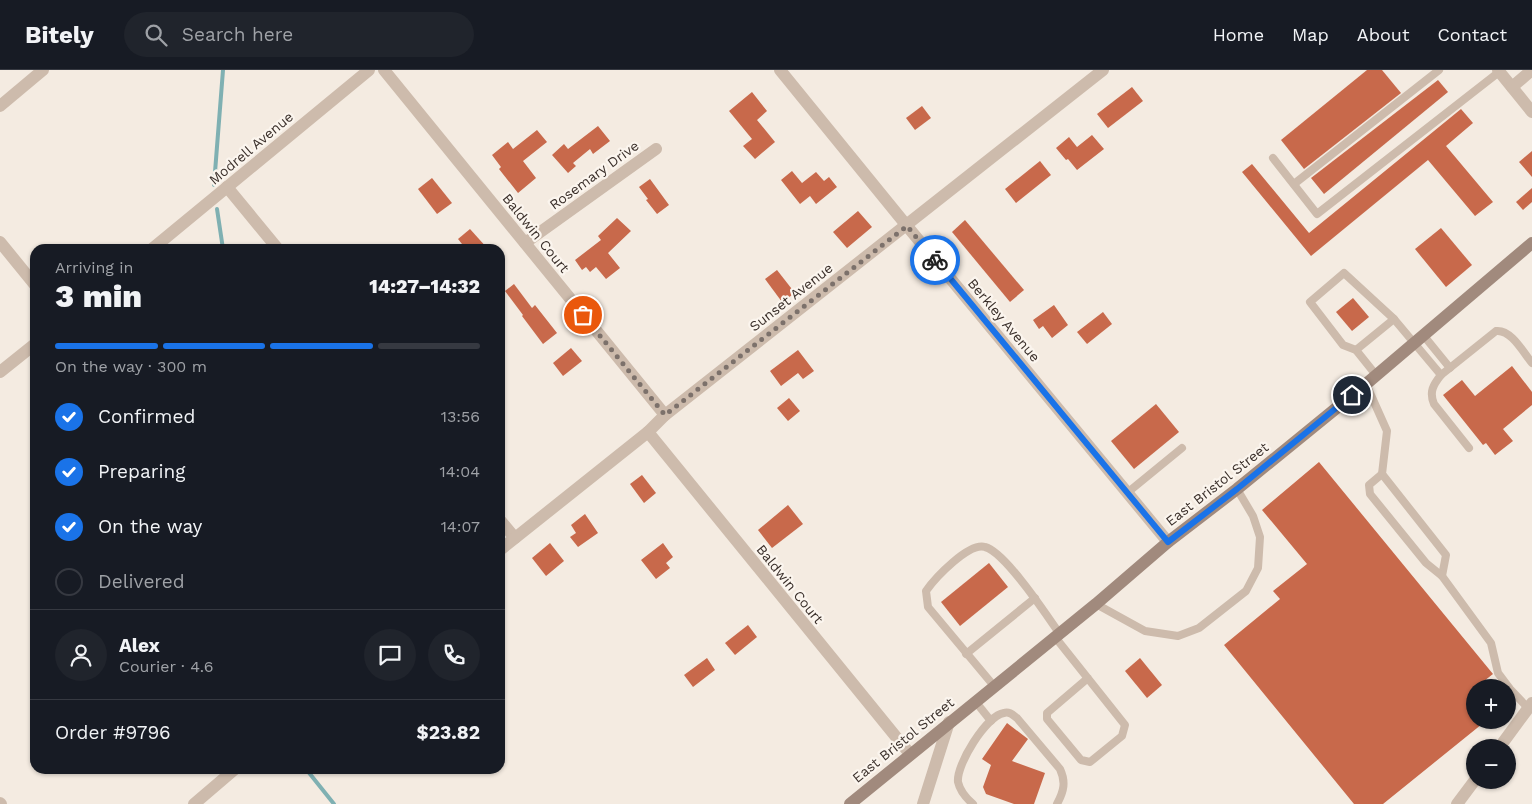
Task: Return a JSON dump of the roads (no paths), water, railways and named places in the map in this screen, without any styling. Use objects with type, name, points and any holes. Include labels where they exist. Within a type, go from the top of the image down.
[{"type":"main road","name":"East Bristol Street","points":[[850,804],[1096,604],[1168,542],[1237,489],[1371,380],[1532,243]]},
{"type":"street","points":[[0,106],[43,70]]},
{"type":"street","name":"Modrell Avenue","points":[[158,244],[369,70]]},
{"type":"street","name":"Baldwin Court","points":[[384,70],[665,415]]},
{"type":"street","name":"Berkley Avenue","points":[[780,70],[1168,542]]},
{"type":"street","name":"Sunset Avenue","points":[[505,546],[648,432],[665,415],[1103,70]]},
{"type":"street","points":[[1512,87],[1532,70]]},
{"type":"street","points":[[1499,71],[1532,112]]},
{"type":"street","name":"Rosemary Drive","points":[[525,244],[656,149]]},
{"type":"street","points":[[227,187],[274,244]]},
{"type":"street","points":[[0,242],[30,279]]},
{"type":"street","points":[[0,372],[30,348]]},
{"type":"street","name":"Baldwin Court","points":[[648,432],[910,754]]},
{"type":"street","points":[[505,526],[515,538]]},
{"type":"street","points":[[1505,739],[1530,705]]},
{"type":"street","points":[[923,804],[949,722]]},
{"type":"street","points":[[194,804],[229,774]]},
{"type":"street","points":[[1457,804],[1468,789]]},
{"type":"lane","points":[[1294,184],[1438,70]]},
{"type":"lane","points":[[1274,158],[1316,214],[1499,71]]},
{"type":"lane","points":[[1450,368],[1420,339],[1344,273],[1310,302],[1342,345],[1356,350],[1371,380],[1387,431],[1382,474],[1369,485],[1370,494],[1426,563],[1442,576],[1492,643],[1498,673],[1510,689],[1530,705]]},
{"type":"lane","points":[[1356,350],[1394,318]]},
{"type":"lane","points":[[1469,448],[1434,404],[1431,390],[1441,375],[1496,331],[1502,330],[1508,334],[1532,363]]},
{"type":"lane","points":[[1420,339],[1441,375]]},
{"type":"lane","points":[[1127,493],[1182,448]]},
{"type":"lane","points":[[1382,474],[1446,555],[1442,576]]},
{"type":"lane","points":[[1096,604],[1145,632],[1178,636],[1199,628],[1246,591],[1258,568],[1260,537],[1253,516],[1237,489]]},
{"type":"lane","points":[[994,686],[928,607],[926,590],[935,578],[973,547],[984,546],[997,552],[1035,598],[1057,635],[1125,725],[1122,736],[1090,762],[1081,760],[1047,719],[1047,713],[1088,678]]},
{"type":"lane","points":[[966,654],[1035,598]]},
{"type":"lane","points":[[975,701],[991,721]]},
{"type":"lane","points":[[973,804],[961,791],[958,781],[959,770],[968,752],[985,727],[998,715],[1005,712],[1012,714],[1053,759],[1064,778],[1064,786],[1058,804]]},
{"type":"waterway","points":[[214,185],[223,70]]},
{"type":"waterway","points":[[217,209],[222,244]]},
{"type":"waterway","points":[[310,774],[334,804]]}]
